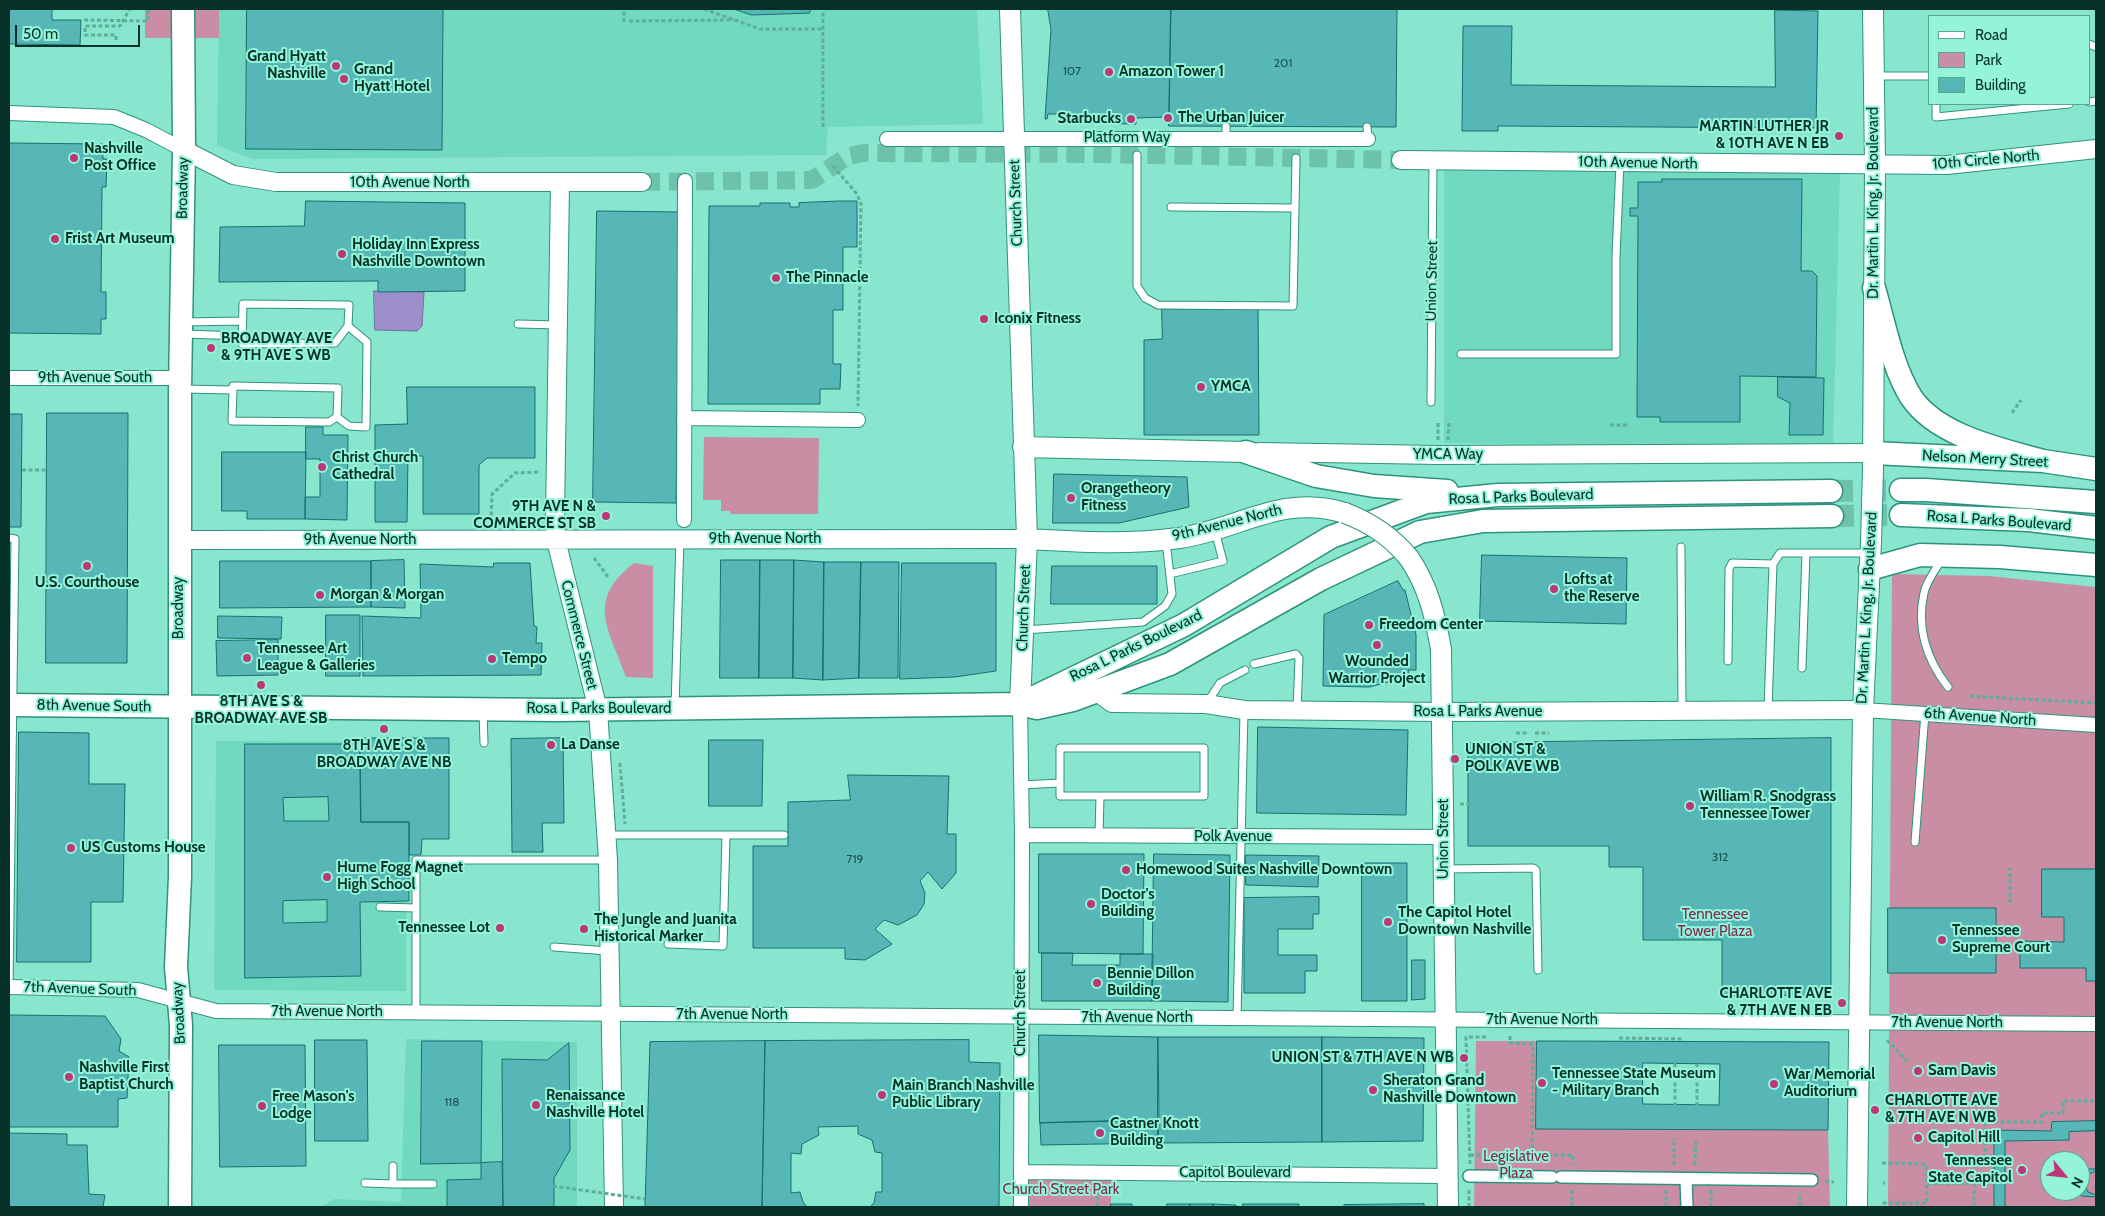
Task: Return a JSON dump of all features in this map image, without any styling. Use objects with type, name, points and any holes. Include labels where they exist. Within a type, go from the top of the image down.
[{"type":"main road","name":"Church Street","points":[[1010,9],[1027,539],[1020,704]]},
{"type":"main road","name":"Dr. Martin L. King, Jr. Boulevard","points":[[1857,1207],[1863,710],[1871,554],[1873,461],[1875,166],[1872,9]]},
{"type":"main road","name":"Broadway","points":[[180,1207],[181,1025],[176,967],[180,878],[180,383],[184,150],[183,18]]},
{"type":"main road","points":[[1874,288],[1894,356],[1912,397],[1934,420],[1977,443],[2043,461]]},
{"type":"main road","name":"YMCA Way","points":[[1023,447],[1045,449],[1246,452]]},
{"type":"main road","points":[[1246,452],[1316,476],[1374,486],[1498,495]]},
{"type":"main road","name":"Nelson Merry Street","points":[[1873,461],[2043,461],[2096,469]]},
{"type":"main road","name":"Rosa L Parks Boulevard","points":[[1901,490],[1926,490],[2096,502]]},
{"type":"main road","name":"Rosa L Parks Boulevard","points":[[1020,704],[1184,624],[1331,536],[1426,502],[1498,495],[1831,491]]},
{"type":"main road","name":"9th Avenue North","points":[[1027,539],[1110,543],[1179,538],[1255,515],[1288,508],[1328,508],[1345,513]]},
{"type":"main road","name":"Union Street","points":[[1345,513],[1366,521],[1382,532],[1398,545],[1409,558],[1426,584],[1441,648],[1448,1207]]},
{"type":"main road","name":"Rosa L Parks Boulevard","points":[[1901,515],[2029,520],[2096,528]]},
{"type":"main road","name":"Rosa L Parks Boulevard","points":[[179,707],[598,710],[1020,704],[1036,708],[1097,692],[1170,664],[1321,579],[1420,532],[1483,521],[1832,516]]},
{"type":"main road","points":[[1871,554],[1908,557],[1944,555],[2028,559],[2096,565]]},
{"type":"main road","name":"8th Avenue South","points":[[11,705],[179,707]]},
{"type":"street","points":[[9,114],[114,117],[146,130],[184,150]]},
{"type":"street","name":"Platform Way","points":[[887,138],[1013,139],[1226,132],[1368,133]]},
{"type":"street","name":"10th Circle North","points":[[1875,166],[1947,165],[2096,148]]},
{"type":"street","name":"10th Avenue North","points":[[184,150],[233,174],[276,182],[642,182]]},
{"type":"street","name":"10th Avenue North","points":[[1401,160],[1875,166]]},
{"type":"street","points":[[684,520],[685,181]]},
{"type":"street","name":"Commerce Street","points":[[560,183],[556,540],[598,710],[608,860],[614,1207]]},
{"type":"street","name":"9th Avenue South","points":[[9,378],[180,383]]},
{"type":"street","points":[[684,418],[858,420]]},
{"type":"street","name":"YMCA Way","points":[[1246,452],[1873,461]]},
{"type":"street","name":"9th Avenue North","points":[[180,540],[1027,539]]},
{"type":"street","name":"Rosa L Parks Avenue","points":[[1097,692],[1112,702],[1206,704],[1244,710],[1443,712],[1863,710]]},
{"type":"street","name":"Church Street","points":[[1020,704],[1022,835],[1021,1207]]},
{"type":"street","name":"6th Avenue North","points":[[1863,710],[2096,725]]},
{"type":"street","name":"Polk Avenue","points":[[1022,835],[1241,838],[1444,837]]},
{"type":"street","name":"7th Avenue South","points":[[9,987],[138,990],[179,1000]]},
{"type":"street","name":"7th Avenue North","points":[[179,1000],[216,1011],[2096,1024]]},
{"type":"street","name":"Capitol Boulevard","points":[[1021,1172],[1448,1176]]},
{"type":"street","points":[[1469,1176],[1812,1180]]},
{"type":"street","points":[[1686,1207],[1691,1179]]},
{"type":"lane","points":[[1874,76],[1928,76]]},
{"type":"lane","points":[[1936,105],[1936,117],[2059,105]]},
{"type":"lane","points":[[1137,155],[1137,286],[1145,298],[1158,305],[1293,306],[1296,158]]},
{"type":"lane","name":"Union Street","points":[[1431,402],[1432,160]]},
{"type":"lane","points":[[1461,354],[1616,354],[1620,163]]},
{"type":"lane","points":[[1171,207],[1295,208]]},
{"type":"lane","points":[[243,304],[349,305],[348,326],[335,344],[242,344],[243,304]]},
{"type":"lane","points":[[181,328],[242,321]]},
{"type":"lane","points":[[518,324],[558,325]]},
{"type":"lane","points":[[337,417],[349,426],[366,427],[367,342],[348,326]]},
{"type":"lane","points":[[181,328],[242,336]]},
{"type":"lane","points":[[180,383],[233,390]]},
{"type":"lane","points":[[233,386],[338,388],[337,417],[329,422],[232,421],[233,386]]},
{"type":"lane","points":[[1170,574],[1223,560],[1214,528]]},
{"type":"lane","points":[[9,538],[14,538],[10,750],[9,987]]},
{"type":"lane","points":[[1023,630],[1143,622],[1165,606],[1172,594],[1165,538]]},
{"type":"lane","points":[[675,709],[680,540]]},
{"type":"lane","points":[[1681,547],[1682,711]]},
{"type":"lane","points":[[1768,710],[1773,564],[1780,553],[1871,554]]},
{"type":"lane","points":[[1802,668],[1806,553]]},
{"type":"lane","points":[[1944,555],[1924,593],[1922,636],[1934,668],[1948,687]]},
{"type":"lane","points":[[1728,661],[1728,569],[1732,563],[1773,564]]},
{"type":"lane","points":[[1254,664],[1296,654],[1300,658],[1297,711]]},
{"type":"lane","points":[[1206,704],[1220,683],[1245,670]]},
{"type":"lane","points":[[483,709],[484,743]]},
{"type":"lane","points":[[1236,1019],[1244,710]]},
{"type":"lane","points":[[1915,842],[1925,713]]},
{"type":"lane","points":[[1060,748],[1204,748],[1204,796],[1060,796],[1060,783],[1060,748]]},
{"type":"lane","points":[[1021,785],[1060,783]]},
{"type":"lane","points":[[1099,836],[1100,796]]},
{"type":"lane","points":[[606,835],[784,835]]},
{"type":"lane","points":[[668,944],[723,946],[726,835]]},
{"type":"lane","points":[[416,1012],[416,860],[608,860]]},
{"type":"lane","points":[[1444,869],[1533,868],[1536,870],[1538,970]]},
{"type":"lane","points":[[380,908],[416,908]]},
{"type":"lane","points":[[554,947],[609,951]]},
{"type":"lane","points":[[393,1166],[393,1184]]},
{"type":"lane","points":[[365,1183],[433,1184]]},
{"type":"path","points":[[116,40],[116,35],[85,35],[85,26],[120,26],[130,9]]},
{"type":"path","points":[[84,20],[148,21],[148,9]]},
{"type":"path","points":[[624,9],[624,22]]},
{"type":"path","points":[[704,9],[760,29],[823,29]]},
{"type":"path","points":[[823,9],[823,126]]},
{"type":"path","points":[[629,21],[736,20]]},
{"type":"path","points":[[833,166],[857,194],[861,204],[858,420]]},
{"type":"path","points":[[2012,413],[2021,400]]},
{"type":"path","points":[[1448,440],[1449,423]]},
{"type":"path","points":[[1610,425],[1629,425]]},
{"type":"path","points":[[22,470],[47,470]]},
{"type":"path","points":[[491,522],[492,494],[515,473],[538,472]]},
{"type":"path","points":[[594,558],[608,577]]},
{"type":"path","points":[[1970,696],[2096,703]]},
{"type":"path","points":[[1516,733],[1527,733]]},
{"type":"path","points":[[1535,733],[1549,733]]},
{"type":"path","points":[[1460,804],[1472,804]]},
{"type":"path","points":[[2010,868],[2010,903]]},
{"type":"path","points":[[1510,1036],[1510,1044],[1533,1044],[1532,1177]]},
{"type":"path","points":[[1466,1037],[1470,1156],[1469,1207]]},
{"type":"path","points":[[1887,1040],[1907,1061]]},
{"type":"path","points":[[1675,1063],[1675,1105]]},
{"type":"path","points":[[1697,1064],[1697,1106]]},
{"type":"path","points":[[1974,1207],[1974,1158],[1985,1158],[1985,1122],[2042,1122],[2042,1113],[2063,1113],[2063,1101],[2096,1101]]},
{"type":"path","points":[[1674,1138],[1674,1178]]},
{"type":"path","points":[[1691,1179],[1696,1139]]},
{"type":"path","points":[[1470,1156],[1573,1155],[1562,1177]]},
{"type":"path","points":[[1882,1163],[1926,1164],[1927,1184],[1927,1203],[1882,1203]]},
{"type":"path","points":[[1097,1173],[1097,1207]]},
{"type":"path","points":[[1927,1184],[2003,1183]]},
{"type":"path","points":[[554,1186],[645,1199]]},
{"type":"shaded area","points":[[219,9],[977,9],[983,124],[828,127],[826,155],[252,159],[217,145]]},
{"type":"shaded area","points":[[1444,170],[1840,173],[1833,447],[1444,443]]},
{"type":"shaded area","points":[[374,291],[424,292],[422,326],[417,331],[375,330]]},
{"type":"shaded area","name":"Hume Fogg Magnet High School","points":[[216,741],[407,742],[406,991],[214,990]]},
{"type":"shaded area","points":[[406,1039],[577,1042],[577,1207],[321,1207],[334,1199],[401,1202]]},
{"type":"green space","points":[[145,9],[219,9],[219,38],[145,38]]},
{"type":"green space","points":[[704,437],[819,438],[818,514],[731,514],[730,511],[721,511],[721,500],[703,500]]},
{"type":"green space","points":[[634,563],[653,566],[653,678],[626,677],[608,630],[605,616],[605,603],[610,590],[619,577]]},
{"type":"green space","points":[[1892,574],[1989,576],[2096,587],[2096,1207],[1888,1207]]},
{"type":"green space","name":"Legislative Plaza","points":[[1476,1041],[1537,1041],[1536,1129],[1828,1130],[1830,1207],[1474,1207]]},
{"type":"green space","name":"Church Street Park","points":[[1021,1172],[1111,1173],[1111,1207],[1021,1207]]},
{"type":"building","points":[[9,9],[52,9],[52,20],[81,20],[80,45],[9,44]]},
{"type":"building","name":"Grand Hyatt Hotel","points":[[247,9],[443,9],[442,150],[246,149]]},
{"type":"building","points":[[734,9],[810,9],[810,13],[752,15]]},
{"type":"building","name":"Amazon Tower 1","points":[[1048,9],[1171,9],[1169,117],[1136,118],[1136,124],[1058,123],[1058,114],[1048,114],[1047,119],[1045,119],[1051,30]]},
{"type":"building","points":[[1171,9],[1397,9],[1396,127],[1169,126]]},
{"type":"building","points":[[1775,10],[1818,11],[1816,128],[1498,126],[1498,131],[1462,131],[1463,26],[1512,26],[1511,85],[1775,87]]},
{"type":"building","name":"Frist Art Museum","points":[[9,143],[103,144],[103,159],[107,159],[106,187],[102,187],[101,292],[106,292],[106,319],[101,319],[101,334],[9,333]]},
{"type":"building","points":[[1662,179],[1802,179],[1801,271],[1812,271],[1817,276],[1816,377],[1740,376],[1740,422],[1660,422],[1660,417],[1637,417],[1638,216],[1630,216],[1630,208],[1638,208],[1638,182],[1662,182]]},
{"type":"building","name":"Holiday Inn Express Nashville Downtown","points":[[306,201],[465,203],[465,291],[378,292],[378,281],[219,282],[220,227],[304,226]]},
{"type":"building","name":"The Pinnacle","points":[[857,201],[857,247],[843,247],[843,310],[833,310],[833,364],[841,364],[840,389],[820,389],[820,404],[708,404],[709,206],[760,206],[760,203],[790,203],[790,207],[799,207],[799,203]]},
{"type":"building","points":[[597,211],[680,212],[676,503],[593,502]]},
{"type":"building","name":"YMCA","points":[[1162,309],[1258,309],[1259,435],[1144,435],[1144,340],[1162,339]]},
{"type":"building","points":[[1778,377],[1824,378],[1823,435],[1789,435],[1790,403],[1778,397]]},
{"type":"building","points":[[407,387],[535,387],[535,458],[487,458],[479,465],[479,514],[423,514],[423,456],[408,456],[407,522],[375,522],[375,425],[407,424]]},
{"type":"building","name":"U.S. Courthouse","points":[[47,413],[128,413],[127,663],[46,663]]},
{"type":"building","points":[[9,414],[22,414],[21,527],[9,527]]},
{"type":"building","points":[[306,427],[323,427],[323,435],[348,435],[347,520],[305,519],[305,497],[320,497],[320,459],[306,459]]},
{"type":"building","points":[[222,452],[306,452],[305,519],[247,519],[247,511],[222,511]]},
{"type":"building","points":[[1054,474],[1187,477],[1189,507],[1119,523],[1053,523]]},
{"type":"building","name":"Lofts at the Reserve","points":[[1482,555],[1627,558],[1626,624],[1480,621]]},
{"type":"building","points":[[404,560],[405,608],[371,607],[371,561]]},
{"type":"building","points":[[721,560],[760,560],[759,678],[720,678]]},
{"type":"building","points":[[760,560],[794,560],[793,678],[759,678]]},
{"type":"building","points":[[794,560],[824,562],[823,680],[793,678]]},
{"type":"building","points":[[220,561],[371,561],[371,607],[220,608]]},
{"type":"building","points":[[824,562],[861,562],[859,678],[823,680]]},
{"type":"building","points":[[861,562],[899,562],[898,678],[859,678]]},
{"type":"building","points":[[494,563],[530,563],[534,626],[537,627],[536,643],[542,643],[541,675],[363,676],[362,616],[421,618],[420,564],[493,567]]},
{"type":"building","points":[[902,563],[996,563],[996,671],[955,677],[900,679]]},
{"type":"building","points":[[1052,566],[1157,566],[1157,604],[1051,604]]},
{"type":"building","name":"Freedom Center","points":[[1398,581],[1403,590],[1405,590],[1416,635],[1416,670],[1408,670],[1410,677],[1369,687],[1323,686],[1324,615]]},
{"type":"building","points":[[326,615],[360,615],[360,676],[326,676]]},
{"type":"building","points":[[218,616],[282,617],[281,639],[218,638]]},
{"type":"building","name":"Tennessee Art League & Galleries","points":[[278,640],[278,675],[217,676],[216,641]]},
{"type":"building","points":[[1258,727],[1408,730],[1406,815],[1257,813]]},
{"type":"building","name":"US Customs House","points":[[19,732],[89,733],[89,784],[125,784],[123,902],[91,902],[91,962],[17,962]]},
{"type":"building","points":[[360,738],[449,738],[449,839],[422,839],[421,855],[409,855],[409,822],[361,822]]},
{"type":"building","points":[[563,738],[564,823],[542,823],[543,852],[512,852],[511,739]]},
{"type":"building","name":"Tennessee Tower Plaza","points":[[1831,738],[1831,995],[1722,996],[1722,940],[1643,940],[1643,867],[1609,867],[1609,846],[1468,846],[1468,743]]},
{"type":"building","points":[[709,740],[763,740],[762,806],[709,806]]},
{"type":"building","name":"Hume Fogg Magnet High School","points":[[245,744],[360,744],[361,822],[409,822],[409,901],[360,902],[361,976],[245,978]],"holes":[[[328,797],[329,821],[284,821],[283,798]],[[327,900],[327,922],[283,923],[283,901]]]},
{"type":"building","points":[[848,775],[949,776],[947,834],[956,834],[956,873],[942,889],[928,872],[920,881],[925,893],[924,904],[917,915],[898,925],[884,920],[875,929],[892,944],[865,960],[845,959],[845,948],[753,948],[753,846],[788,846],[788,802],[850,800]]},
{"type":"building","name":"Doctor's Building","points":[[1039,854],[1144,854],[1143,954],[1039,953]]},
{"type":"building","points":[[1154,854],[1230,855],[1228,1002],[1152,1001]]},
{"type":"building","points":[[1246,855],[1319,856],[1318,887],[1246,885]]},
{"type":"building","points":[[1362,863],[1407,863],[1407,1001],[1362,1001]]},
{"type":"building","points":[[2042,869],[2096,869],[2096,981],[2086,981],[2086,968],[2020,968],[2020,941],[2064,942],[2064,917],[2042,917]]},
{"type":"building","points":[[1319,897],[1319,914],[1313,914],[1313,929],[1278,929],[1278,955],[1317,955],[1317,971],[1305,971],[1305,993],[1244,993],[1244,898]]},
{"type":"building","name":"Tennessee Supreme Court","points":[[1888,908],[1996,908],[1996,973],[1888,973]]},
{"type":"building","name":"Bennie Dillon Building","points":[[1042,953],[1073,953],[1072,965],[1120,965],[1120,954],[1153,954],[1152,1001],[1042,1001]]},
{"type":"building","points":[[1412,960],[1425,960],[1425,999],[1412,1000]]},
{"type":"building","name":"Nashville First Baptist Church","points":[[9,1015],[105,1016],[121,1039],[119,1051],[129,1057],[127,1098],[118,1099],[118,1127],[9,1127]]},
{"type":"building","points":[[1039,1035],[1158,1037],[1159,1120],[1040,1123]]},
{"type":"building","points":[[1158,1037],[1322,1037],[1322,1142],[1158,1143]]},
{"type":"building","name":"Sheraton Grand Nashville Downtown","points":[[1322,1037],[1424,1038],[1423,1141],[1322,1142]]},
{"type":"building","points":[[315,1040],[367,1040],[368,1141],[315,1141]]},
{"type":"building","name":"Main Branch Nashville Public Library","points":[[969,1040],[969,1062],[1000,1063],[999,1207],[870,1207],[874,1203],[876,1192],[882,1192],[882,1153],[875,1152],[872,1140],[858,1134],[858,1126],[818,1127],[819,1135],[802,1144],[801,1154],[791,1153],[791,1193],[800,1192],[803,1202],[807,1207],[762,1207],[765,1041]]},
{"type":"building","points":[[422,1041],[482,1041],[481,1163],[421,1164]]},
{"type":"building","points":[[765,1041],[762,1207],[645,1207],[650,1042]]},
{"type":"building","name":"War Memorial Auditorium","points":[[1537,1041],[1829,1042],[1828,1130],[1536,1129]],"holes":[[[1643,1063],[1720,1064],[1719,1105],[1643,1104]]]},
{"type":"building","name":"Renaissance Nashville Hotel","points":[[569,1043],[570,1150],[554,1178],[554,1207],[503,1207],[502,1059],[547,1060]]},
{"type":"building","name":"Free Mason's Lodge","points":[[219,1045],[305,1045],[306,1166],[220,1167]]},
{"type":"building","name":"Castner Knott Building","points":[[1159,1120],[1158,1143],[1041,1145],[1040,1123]]},
{"type":"building","name":"Tennessee State Capitol","points":[[2096,1121],[2096,1207],[1994,1207],[1994,1130],[2051,1131],[2052,1122]]},
{"type":"building","points":[[2096,1131],[2096,1207],[2005,1207],[2005,1141],[2069,1140],[2069,1132]]},
{"type":"building","points":[[9,1133],[67,1134],[67,1145],[87,1145],[89,1194],[105,1195],[103,1207],[9,1207]]},
{"type":"building","points":[[502,1162],[503,1207],[447,1207],[447,1180],[481,1179],[481,1163]]},
{"type":"building","points":[[2090,1169],[2096,1169],[2096,1197],[2090,1197]]},
{"type":"building","points":[[2096,1171],[2096,1195],[2090,1193],[2090,1174]]},
{"type":"building","points":[[1111,1204],[1132,1204],[1132,1207],[1111,1207]]},
{"type":"building","points":[[1167,1204],[1190,1204],[1190,1207],[1167,1207]]},
{"type":"building","points":[[1190,1204],[1213,1204],[1213,1207],[1190,1207]]},
{"type":"building","points":[[1213,1204],[1236,1205],[1236,1207],[1213,1207]]},
{"type":"building","points":[[1243,1204],[1299,1204],[1299,1207],[1243,1207]]},
{"type":"building","points":[[1424,1204],[1424,1207],[1344,1207],[1344,1205]]},
{"type":"tunnel","points":[[642,182],[812,180],[848,156],[864,153],[1101,154],[1401,160]]},
{"type":"tunnel","points":[[1831,491],[1901,490]]},
{"type":"tunnel","points":[[1832,516],[1901,515]]},
{"type":"place","name":"Grand Hyatt Nashville","points":[[336,66]]},
{"type":"place","name":"Amazon Tower 1","points":[[1109,72]]},
{"type":"place","name":"Grand Hyatt Hotel","points":[[344,79]]},
{"type":"place","name":"The Urban Juicer","points":[[1168,118]]},
{"type":"place","name":"Starbucks","points":[[1131,119]]},
{"type":"place","name":"MARTIN LUTHER JR & 10TH AVE N EB","points":[[1839,136]]},
{"type":"place","name":"Nashville Post Office","points":[[74,158]]},
{"type":"place","name":"Frist Art Museum","points":[[55,239]]},
{"type":"place","name":"Holiday Inn Express Nashville Downtown","points":[[342,254]]},
{"type":"place","name":"The Pinnacle","points":[[776,278]]},
{"type":"place","name":"Iconix Fitness","points":[[984,319]]},
{"type":"place","name":"BROADWAY AVE & 9TH AVE S WB","points":[[211,348]]},
{"type":"place","name":"YMCA","points":[[1201,387]]},
{"type":"place","name":"Christ Church Cathedral","points":[[322,467]]},
{"type":"place","name":"Orangetheory Fitness","points":[[1071,498]]},
{"type":"place","name":"9TH AVE N & COMMERCE ST SB","points":[[606,516]]},
{"type":"place","name":"U.S. Courthouse","points":[[87,566]]},
{"type":"place","name":"Lofts at the Reserve","points":[[1554,589]]},
{"type":"place","name":"Morgan & Morgan","points":[[320,595]]},
{"type":"place","name":"Freedom Center","points":[[1369,625]]},
{"type":"place","name":"Wounded Warrior Project","points":[[1377,645]]},
{"type":"place","name":"Tennessee Art League & Galleries","points":[[247,658]]},
{"type":"place","name":"Tempo","points":[[492,659]]},
{"type":"place","name":"8TH AVE S & BROADWAY AVE SB","points":[[261,685]]},
{"type":"place","name":"8TH AVE S & BROADWAY AVE NB","points":[[384,729]]},
{"type":"place","name":"La Danse","points":[[551,745]]},
{"type":"place","name":"UNION ST & POLK AVE WB","points":[[1455,759]]},
{"type":"place","name":"William R. Snodgrass Tennessee Tower","points":[[1690,806]]},
{"type":"place","name":"US Customs House","points":[[71,848]]},
{"type":"place","name":"Homewood Suites Nashville Downtown","points":[[1126,870]]},
{"type":"place","name":"Hume Fogg Magnet High School","points":[[327,877]]},
{"type":"place","name":"Doctor's Building","points":[[1091,904]]},
{"type":"place","name":"The Capitol Hotel Downtown Nashville","points":[[1388,922]]},
{"type":"place","name":"Tennessee Lot","points":[[500,928]]},
{"type":"place","name":"The Jungle and Juanita Historical Marker","points":[[584,929]]},
{"type":"place","name":"Tennessee Supreme Court","points":[[1942,940]]},
{"type":"place","name":"Bennie Dillon Building","points":[[1097,983]]},
{"type":"place","name":"CHARLOTTE AVE & 7TH AVE N EB","points":[[1842,1003]]},
{"type":"place","name":"UNION ST & 7TH AVE N WB","points":[[1464,1058]]},
{"type":"place","name":"Sam Davis","points":[[1918,1071]]},
{"type":"place","name":"Nashville First Baptist Church","points":[[69,1077]]},
{"type":"place","name":"Tennessee State Museum - Military Branch","points":[[1542,1083]]},
{"type":"place","name":"War Memorial Auditorium","points":[[1774,1084]]},
{"type":"place","name":"Sheraton Grand Nashville Downtown","points":[[1373,1090]]},
{"type":"place","name":"Main Branch Nashville Public Library","points":[[882,1095]]},
{"type":"place","name":"Renaissance Nashville Hotel","points":[[536,1105]]},
{"type":"place","name":"Free Mason's Lodge","points":[[262,1106]]},
{"type":"place","name":"CHARLOTTE AVE & 7TH AVE N WB","points":[[1875,1110]]},
{"type":"place","name":"Castner Knott Building","points":[[1100,1133]]},
{"type":"place","name":"Capitol Hill","points":[[1918,1138]]},
{"type":"place","name":"Tennessee State Capitol","points":[[2022,1170]]}]
